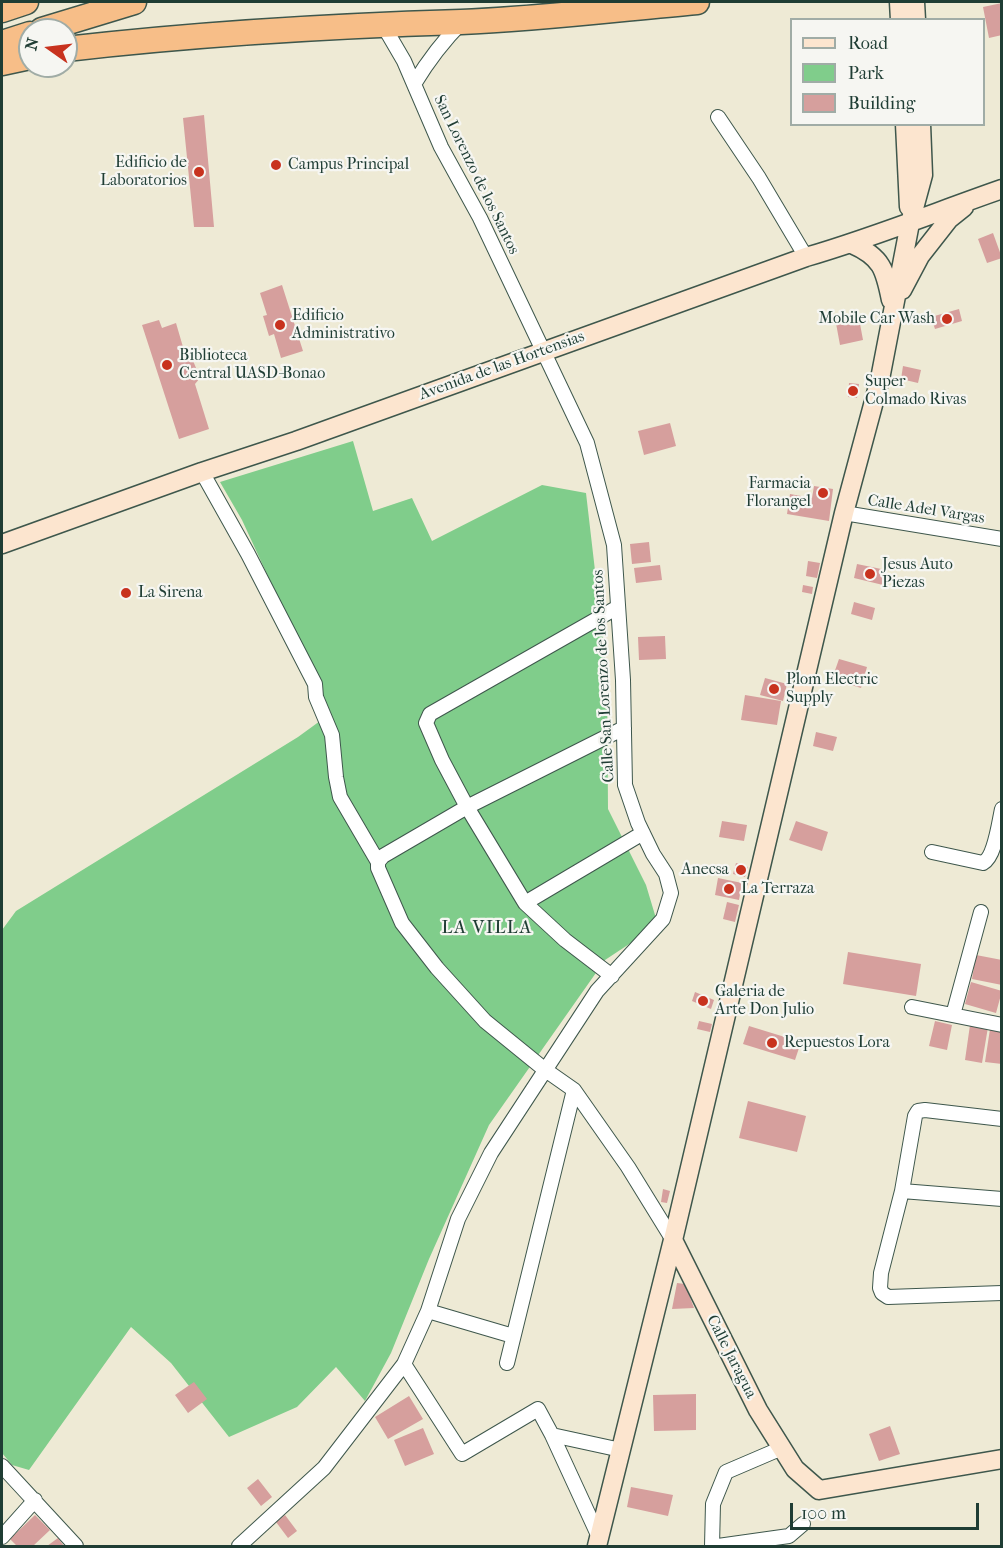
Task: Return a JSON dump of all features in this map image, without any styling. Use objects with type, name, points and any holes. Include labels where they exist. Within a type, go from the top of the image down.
[{"type":"highway","points":[[2,10],[26,2]]},
{"type":"highway","points":[[78,19],[134,2]]},
{"type":"highway","points":[[78,48],[342,26],[462,22],[697,2]]},
{"type":"highway","points":[[2,43],[18,38]]},
{"type":"highway","points":[[2,63],[18,60]]},
{"type":"main road","points":[[899,2],[900,18]]},
{"type":"main road","points":[[915,2],[916,18]]},
{"type":"main road","points":[[905,126],[910,224]]},
{"type":"main road","points":[[598,1542],[673,1240],[844,513],[880,379],[910,224],[923,174],[921,126]]},
{"type":"main road","name":"Avenida de las Hortensias","points":[[2,544],[202,471],[296,441],[806,257],[910,224],[1002,189]]},
{"type":"main road","points":[[893,308],[920,256],[950,219],[976,198]]},
{"type":"main road","points":[[852,244],[875,256],[885,270],[893,308]]},
{"type":"main road","name":"Calle Jaragua","points":[[673,1240],[758,1410],[795,1469],[819,1490],[1002,1460]]},
{"type":"street","name":"San Lorenzo de los Santos","points":[[462,22],[433,54],[414,84],[441,147],[480,219],[543,352]]},
{"type":"street","points":[[383,25],[393,40],[414,84]]},
{"type":"street","points":[[718,117],[764,186],[806,257]]},
{"type":"street","name":"Calle San Lorenzo de los Santos","points":[[239,1546],[324,1467],[404,1364],[428,1311],[458,1220],[491,1153],[597,991],[663,919],[671,893],[666,874],[643,833],[625,784],[614,545],[603,496],[587,442],[543,352]]},
{"type":"street","name":"Calle Jaragua","points":[[202,471],[315,684],[316,697],[332,735],[340,797],[378,862],[378,868],[402,923],[437,968],[485,1021],[574,1090],[628,1167],[673,1240]]},
{"type":"street","name":"Calle Adel Vargas","points":[[844,513],[1002,539]]},
{"type":"street","points":[[612,976],[565,940],[525,903],[467,807],[426,728],[427,718],[618,607]]},
{"type":"street","points":[[378,862],[382,856],[467,807],[624,728]]},
{"type":"street","points":[[932,852],[983,863],[988,861],[1002,809]]},
{"type":"street","points":[[525,903],[643,833]]},
{"type":"street","points":[[953,1015],[981,912]]},
{"type":"street","points":[[912,1007],[1002,1025]]},
{"type":"street","points":[[507,1363],[574,1090]]},
{"type":"street","points":[[1002,1119],[918,1111],[915,1116],[902,1191],[881,1273],[880,1288],[882,1293],[888,1297],[1002,1293]]},
{"type":"street","points":[[902,1191],[1002,1199]]},
{"type":"street","points":[[428,1311],[513,1336]]},
{"type":"street","points":[[404,1364],[462,1454],[538,1409],[552,1434],[598,1542]]},
{"type":"street","points":[[552,1434],[621,1450]]},
{"type":"street","points":[[712,1546],[713,1504],[726,1472],[782,1448]]},
{"type":"street","points":[[2,1466],[76,1546]]},
{"type":"street","points":[[2,1537],[35,1500]]},
{"type":"street","points":[[718,1546],[789,1536],[803,1524]]},
{"type":"green space","points":[[353,441],[373,511],[412,498],[432,541],[542,485],[586,493],[607,674],[608,809],[646,885],[658,925],[605,960],[489,1125],[429,1259],[391,1353],[365,1401],[336,1367],[297,1407],[229,1437],[171,1363],[131,1327],[29,1470],[12,1465],[2,1453],[2,930],[16,911],[298,737],[331,713],[242,520],[220,482]]},
{"type":"building","points":[[1002,3],[1002,35],[989,38],[983,7]]},
{"type":"building","name":"Edificio de Laboratorios","points":[[204,115],[214,227],[194,227],[183,118]]},
{"type":"building","points":[[993,233],[1002,258],[987,263],[978,239]]},
{"type":"building","name":"Edificio Administrativo","points":[[282,285],[303,351],[281,358],[274,334],[269,336],[263,316],[267,315],[260,293]]},
{"type":"building","name":"Mobile Car Wash","points":[[959,309],[962,321],[935,329],[931,317]]},
{"type":"building","points":[[858,313],[863,340],[840,345],[835,318]]},
{"type":"building","points":[[159,320],[162,328],[176,323],[183,347],[188,348],[200,378],[195,384],[209,429],[179,439],[142,325]]},
{"type":"building","points":[[903,366],[921,370],[918,383],[901,379]]},
{"type":"building","name":"Super Colmado Rivas","points":[[849,383],[859,384],[857,398],[848,397]]},
{"type":"building","points":[[670,423],[676,446],[644,455],[638,431]]},
{"type":"building","points":[[814,486],[833,489],[829,521],[787,514],[790,494],[812,498]]},
{"type":"building","points":[[649,542],[651,562],[632,564],[630,544]]},
{"type":"building","points":[[808,561],[820,563],[817,578],[806,576]]},
{"type":"building","name":"Jesus Auto Piezas","points":[[857,564],[886,570],[883,585],[854,578]]},
{"type":"building","points":[[660,565],[662,580],[636,583],[634,568]]},
{"type":"building","points":[[803,585],[813,587],[812,594],[802,592]]},
{"type":"building","points":[[854,602],[875,608],[872,620],[851,614]]},
{"type":"building","points":[[665,636],[666,659],[639,660],[638,637]]},
{"type":"building","points":[[839,659],[867,667],[861,688],[832,679]]},
{"type":"building","name":"Plom Electric Supply","points":[[765,678],[787,684],[783,701],[760,695]]},
{"type":"building","points":[[745,695],[781,701],[777,725],[741,720]]},
{"type":"building","points":[[816,732],[837,737],[833,751],[813,746]]},
{"type":"building","points":[[722,821],[747,825],[744,841],[719,837]]},
{"type":"building","points":[[796,821],[828,832],[822,851],[789,840]]},
{"type":"building","name":"Anecsa","points":[[736,863],[748,867],[745,877],[733,874]]},
{"type":"building","name":"La Terraza","points":[[718,878],[742,883],[739,900],[715,895]]},
{"type":"building","points":[[727,902],[739,905],[735,922],[723,919]]},
{"type":"building","points":[[848,952],[921,964],[916,996],[843,984]]},
{"type":"building","points":[[976,955],[1002,960],[1002,985],[972,979]]},
{"type":"building","points":[[971,982],[1002,991],[996,1013],[965,1004]]},
{"type":"building","name":"Galeria de Arte Don Julio","points":[[695,992],[714,1000],[711,1009],[692,1001]]},
{"type":"building","points":[[699,1021],[712,1024],[710,1032],[697,1029]]},
{"type":"building","points":[[935,1021],[952,1025],[947,1050],[929,1046]]},
{"type":"building","points":[[970,1025],[988,1027],[982,1063],[965,1060]]},
{"type":"building","name":"Repuestos Lora","points":[[749,1026],[801,1042],[795,1060],[743,1044]]},
{"type":"building","points":[[990,1029],[1002,1031],[1002,1064],[985,1062]]},
{"type":"building","points":[[748,1101],[806,1116],[797,1152],[739,1138]]},
{"type":"building","points":[[663,1189],[670,1191],[667,1203],[661,1202]]},
{"type":"building","points":[[677,1283],[685,1284],[694,1308],[672,1309]]},
{"type":"building","points":[[194,1382],[207,1399],[188,1413],[175,1395]]},
{"type":"building","points":[[696,1394],[696,1430],[654,1431],[653,1395]]},
{"type":"building","points":[[409,1396],[423,1419],[388,1439],[375,1417]]},
{"type":"building","points":[[890,1426],[900,1454],[879,1461],[869,1434]]},
{"type":"building","points":[[423,1428],[434,1454],[405,1466],[394,1440]]},
{"type":"building","points":[[258,1479],[272,1497],[261,1506],[247,1488]]},
{"type":"building","points":[[631,1487],[673,1495],[668,1516],[627,1507]]},
{"type":"building","points":[[35,1515],[50,1530],[33,1546],[17,1546],[10,1539]]},
{"type":"building","points":[[285,1515],[297,1531],[288,1538],[276,1522]]},
{"type":"building","points":[[58,1538],[64,1546],[47,1546]]},
{"type":"place","name":"Campus Principal","points":[[276,165]]},
{"type":"place","name":"Edificio de Laboratorios","points":[[199,172]]},
{"type":"place","name":"Mobile Car Wash","points":[[947,319]]},
{"type":"place","name":"Edificio Administrativo","points":[[280,325]]},
{"type":"place","name":"Biblioteca Central UASD-Bonao","points":[[167,365]]},
{"type":"place","name":"Super Colmado Rivas","points":[[853,391]]},
{"type":"place","name":"Farmacia Florangel","points":[[823,493]]},
{"type":"place","name":"Jesus Auto Piezas","points":[[870,574]]},
{"type":"place","name":"La Sirena","points":[[126,593]]},
{"type":"place","name":"Plom Electric Supply","points":[[774,689]]},
{"type":"place","name":"Anecsa","points":[[741,870]]},
{"type":"place","name":"La Terraza","points":[[729,889]]},
{"type":"place","name":"Galeria de Arte Don Julio","points":[[703,1001]]},
{"type":"place","name":"Repuestos Lora","points":[[772,1043]]},
{"type":"district","name":"LA VILLA","points":[[487,929]]}]
